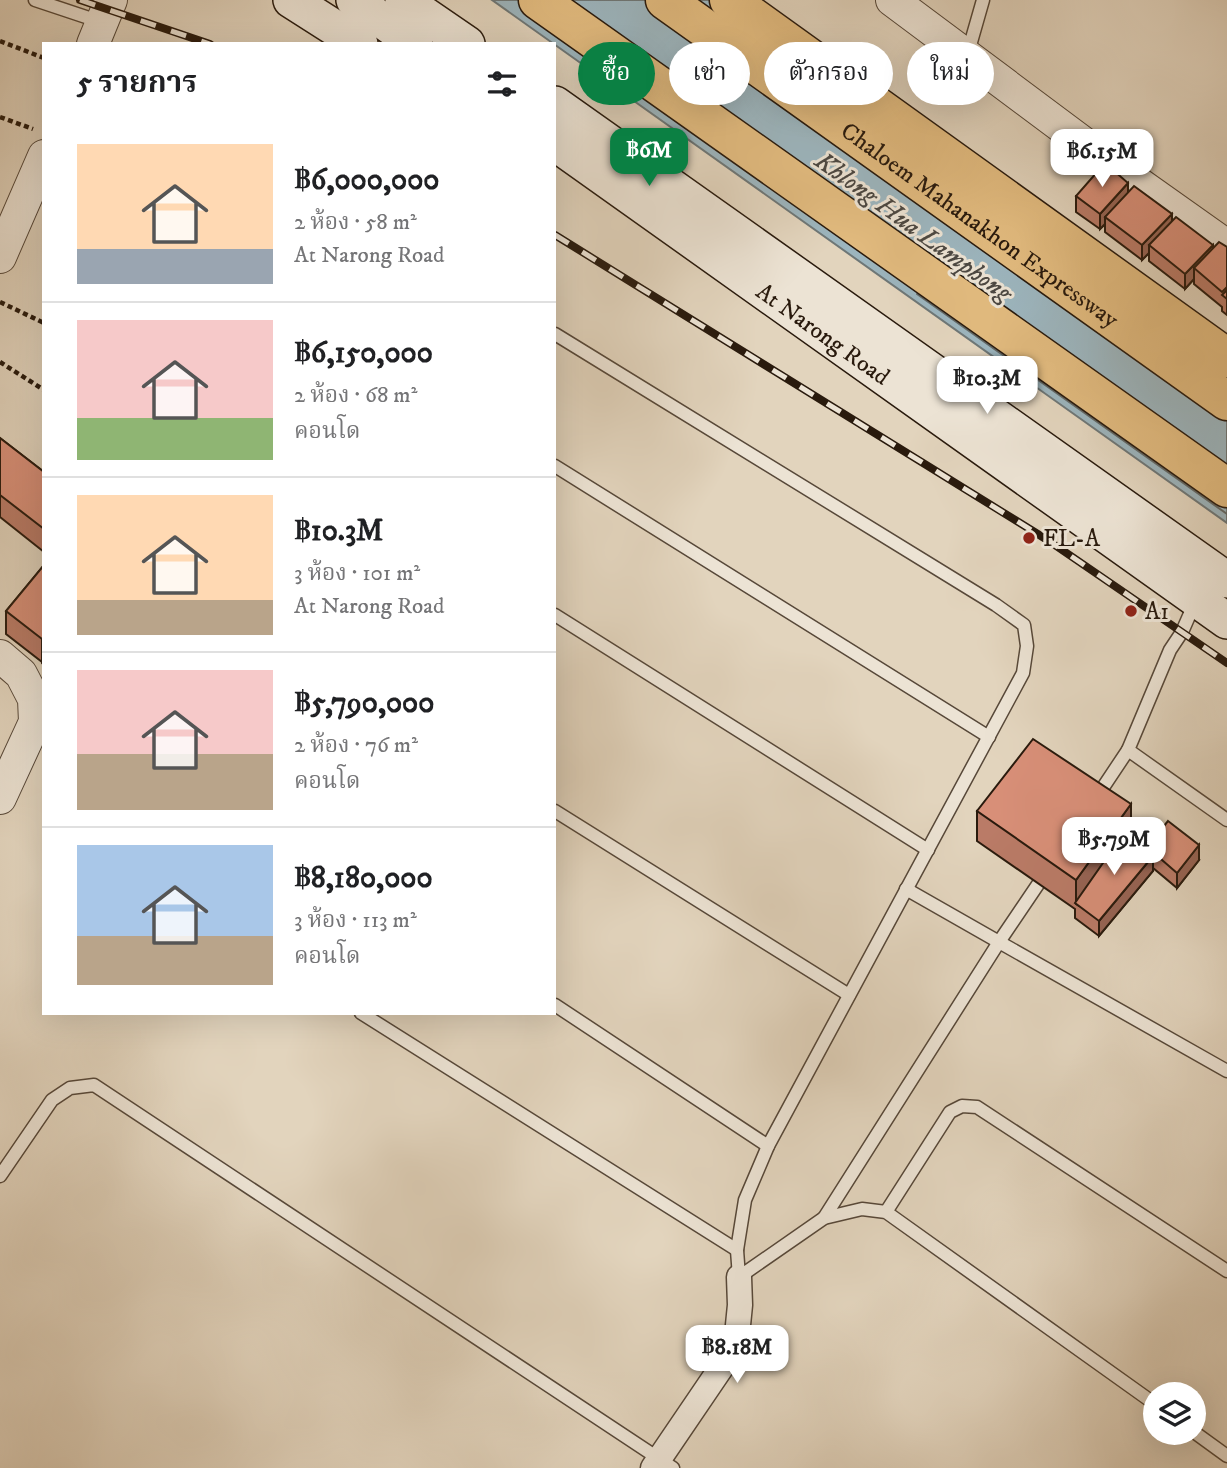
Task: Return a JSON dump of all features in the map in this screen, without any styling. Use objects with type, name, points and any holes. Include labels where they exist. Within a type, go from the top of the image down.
[{"type":"highway","points":[[538,0],[1227,488]]},
{"type":"highway","name":"Chaloem Mahanakhon Expressway","points":[[665,0],[1227,401]]},
{"type":"highway","points":[[729,0],[1227,358]]},
{"type":"main road","points":[[291,0],[357,42]]},
{"type":"main road","points":[[354,0],[412,42]]},
{"type":"main road","points":[[403,0],[464,42]]},
{"type":"main road","name":"At Narong Road","points":[[556,105],[1227,580]]},
{"type":"main road","name":"At Narong Road","points":[[556,144],[1227,621]]},
{"type":"main road","points":[[556,167],[716,257]]},
{"type":"street","points":[[892,0],[948,42]]},
{"type":"street","points":[[994,76],[1227,246]]},
{"type":"street","points":[[0,257],[42,161]]},
{"type":"street","points":[[0,656],[21,674],[34,699],[35,722],[0,798]]},
{"type":"street","points":[[662,1465],[723,1365],[737,1335],[739,1276]]},
{"type":"lane","points":[[34,0],[102,22]]},
{"type":"lane","points":[[971,42],[983,0]]},
{"type":"lane","points":[[556,335],[996,605],[1024,625],[1027,646],[1023,673],[768,1146],[745,1200],[737,1250],[739,1276],[824,1218],[862,1209],[886,1212],[1143,1395]]},
{"type":"lane","points":[[556,467],[989,737]]},
{"type":"lane","points":[[1092,804],[1128,750],[1170,650],[1182,632],[1196,600]]},
{"type":"lane","points":[[556,616],[928,850]]},
{"type":"lane","points":[[1128,750],[1227,820]]},
{"type":"lane","points":[[556,812],[849,995]]},
{"type":"lane","points":[[824,1218],[999,942],[1056,858]]},
{"type":"lane","points":[[906,889],[1227,1071]]},
{"type":"lane","points":[[556,1006],[768,1146]]},
{"type":"lane","points":[[364,1015],[737,1250]]},
{"type":"lane","points":[[0,1176],[52,1100],[70,1088],[94,1085],[662,1465]]},
{"type":"lane","points":[[886,1212],[950,1112],[962,1106],[977,1107],[1227,1270]]},
{"type":"lane","points":[[1206,1441],[1227,1456]]},
{"type":"path","points":[[0,41],[42,57]]},
{"type":"path","points":[[0,117],[42,132]]},
{"type":"path","points":[[0,302],[42,322]]},
{"type":"path","points":[[0,362],[42,389]]},
{"type":"water","name":"Khlong Hua Lamphong","points":[[492,0],[718,0],[777,42],[764,42],[764,105],[864,105],[1227,365],[1227,523],[640,105],[655,105],[655,42],[578,42],[578,61],[556,46],[556,42],[551,42]]},
{"type":"building","points":[[1105,163],[1128,183],[1100,214],[1076,196]]},
{"type":"building","points":[[1134,186],[1172,214],[1142,245],[1105,217]]},
{"type":"building","points":[[1176,217],[1213,245],[1185,274],[1149,245]]},
{"type":"building","points":[[1219,242],[1227,247],[1227,287],[1222,292],[1194,268]]},
{"type":"building","points":[[0,438],[42,470],[42,527],[0,495]]},
{"type":"building","points":[[42,567],[42,639],[6,611]]},
{"type":"building","points":[[1033,739],[1131,804],[1076,880],[977,811]]},
{"type":"building","points":[[1168,821],[1199,845],[1177,873],[1147,847]]},
{"type":"building","points":[[1124,833],[1153,856],[1099,921],[1075,903]]},
{"type":"railway","points":[[80,0],[204,42]]},
{"type":"railway","points":[[556,236],[1049,541],[1227,663]]},
{"type":"place","name":"FL-A","points":[[1029,538]]},
{"type":"place","name":"A1","points":[[1131,611]]}]
